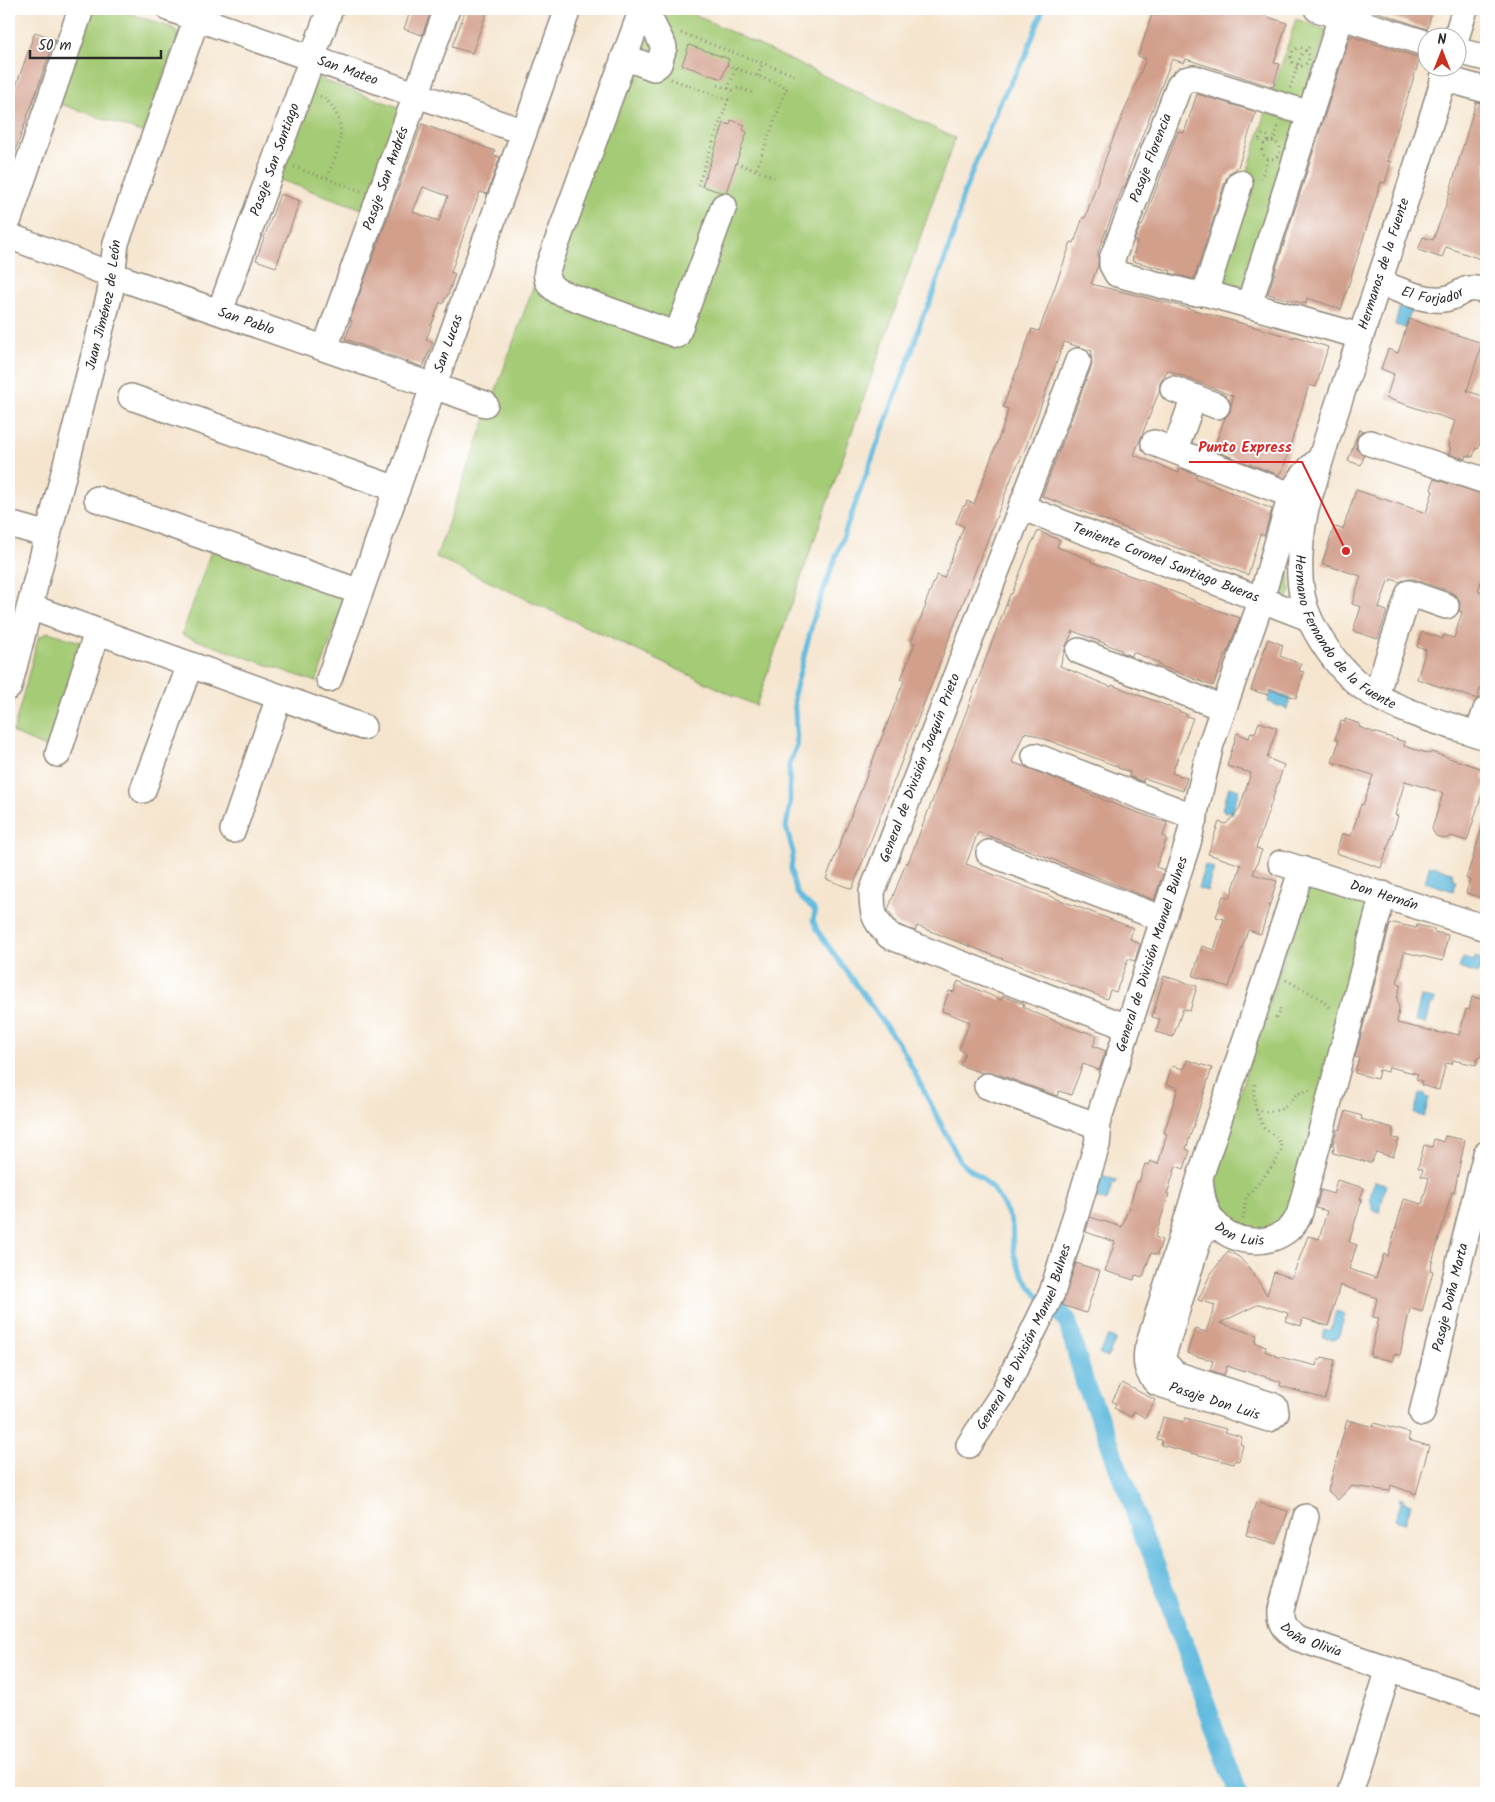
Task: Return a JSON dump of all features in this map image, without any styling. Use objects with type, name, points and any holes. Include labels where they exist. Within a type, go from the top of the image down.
[{"type":"street","points":[[10,238],[81,9]]},
{"type":"street","name":"San Mateo","points":[[170,9],[197,13],[312,58],[524,132]]},
{"type":"street","name":"Pasaje San Santiago","points":[[220,311],[330,9]]},
{"type":"street","name":"Pasaje San Andrés","points":[[325,348],[447,9]]},
{"type":"street","name":"San Lucas","points":[[329,679],[568,9]]},
{"type":"street","points":[[1317,9],[1418,41]]},
{"type":"street","points":[[1459,28],[1465,9]]},
{"type":"street","name":"Juan Jiménez de León","points":[[9,688],[110,293],[116,243],[197,13]]},
{"type":"street","points":[[646,13],[624,57],[547,270],[546,277],[548,282],[560,292],[677,335],[724,206]]},
{"type":"street","points":[[624,57],[654,68],[659,64],[664,47],[646,13]]},
{"type":"street","points":[[1250,305],[1341,16]]},
{"type":"street","points":[[1468,54],[1486,58]]},
{"type":"street","name":"Pasaje Florencia","points":[[1310,114],[1194,78],[1185,80],[1180,86],[1112,259],[1112,265],[1117,274],[1191,293],[1205,292],[1360,336]]},
{"type":"street","name":"Hermanos de la Fuente","points":[[1320,459],[1379,283],[1443,78]]},
{"type":"street","points":[[1457,78],[1486,90]]},
{"type":"street","points":[[1205,292],[1240,183]]},
{"type":"street","name":"San Pablo","points":[[10,238],[485,404]]},
{"type":"street","name":"El Forjador","points":[[1379,283],[1424,298],[1437,300],[1477,290]]},
{"type":"street","points":[[1457,318],[1477,290]]},
{"type":"street","name":"General de División Joaquín Prieto","points":[[1078,360],[872,892],[872,908],[876,922],[888,936],[1127,1027]]},
{"type":"street","points":[[131,397],[397,489]]},
{"type":"street","points":[[1195,397],[1164,446],[1291,495]]},
{"type":"street","points":[[1330,430],[1486,481]]},
{"type":"street","name":"General de División Manuel Bulnes","points":[[969,1445],[1002,1395],[1052,1293],[1097,1145],[1096,1127],[1195,816],[1202,778],[1223,708],[1261,600],[1291,495],[1296,483],[1320,459]]},
{"type":"street","name":"Hermano Fernando de la Fuente","points":[[1320,459],[1305,513],[1301,548],[1300,578],[1309,618],[1333,658],[1361,686],[1411,712],[1482,736]]},
{"type":"street","points":[[97,499],[360,592]]},
{"type":"street","name":"Teniente Coronel Santiago Bueras","points":[[1022,507],[1309,618]]},
{"type":"street","points":[[9,524],[48,535]]},
{"type":"street","points":[[1376,695],[1409,593],[1446,606]]},
{"type":"street","points":[[30,607],[363,727]]},
{"type":"street","points":[[58,754],[97,632]]},
{"type":"street","points":[[1079,651],[1223,708]]},
{"type":"street","points":[[143,790],[190,664]]},
{"type":"street","points":[[233,830],[279,697]]},
{"type":"street","points":[[1482,736],[1486,710]]},
{"type":"street","points":[[1035,756],[1195,816]]},
{"type":"street","points":[[989,853],[1163,919]]},
{"type":"street","name":"Don Hernán","points":[[1291,866],[1486,928]]},
{"type":"street","name":"Don Luis","points":[[1291,866],[1200,1177],[1201,1194],[1205,1207],[1216,1224],[1226,1232],[1238,1237],[1255,1242],[1265,1241],[1290,1228],[1298,1216],[1303,1204],[1383,894]]},
{"type":"street","points":[[987,1086],[1096,1127]]},
{"type":"street","name":"Pasaje Doña Marta","points":[[1422,1413],[1486,1154]]},
{"type":"street","name":"Pasaje Don Luis","points":[[1189,1240],[1147,1350],[1146,1360],[1150,1376],[1157,1383],[1265,1419],[1272,1418],[1276,1413],[1271,1405],[1175,1374],[1163,1361],[1189,1240],[1200,1177]]},
{"type":"street","name":"Pasaje Don Luis","points":[[1189,1240],[1199,1238],[1205,1231],[1216,1224]]},
{"type":"street","name":"Doña Olivia","points":[[1306,1517],[1281,1610],[1281,1620],[1284,1628],[1298,1638],[1486,1702]]},
{"type":"street","points":[[1350,1793],[1389,1669]]},
{"type":"path","points":[[646,13],[797,76]]},
{"type":"path","points":[[1296,49],[1304,49],[1308,53],[1309,59],[1306,64],[1300,66],[1293,62],[1291,56],[1296,49]]},
{"type":"path","points":[[758,76],[762,63]]},
{"type":"path","points":[[727,65],[787,87],[756,170]]},
{"type":"path","points":[[728,89],[736,68]]},
{"type":"path","points":[[668,78],[728,100],[711,154],[698,185]]},
{"type":"path","points":[[718,85],[728,89],[739,88],[754,93]]},
{"type":"path","points":[[301,88],[324,97],[331,105],[340,122],[342,136],[327,178]]},
{"type":"path","points":[[1273,142],[1278,145],[1280,151],[1277,156],[1272,159],[1264,156],[1262,148],[1265,143],[1273,142]]},
{"type":"path","points":[[275,160],[379,197]]},
{"type":"path","points":[[736,163],[774,177]]},
{"type":"path","points":[[1282,983],[1284,979],[1321,999],[1330,1007],[1332,1013]]},
{"type":"path","points":[[1274,1022],[1280,1012],[1281,997]]},
{"type":"path","points":[[1243,1224],[1246,1198],[1275,1163],[1281,1150],[1281,1144],[1264,1128],[1256,1110],[1254,1077]]},
{"type":"path","points":[[1256,1110],[1267,1112],[1280,1110],[1285,1108],[1297,1094],[1315,1088]]},
{"type":"green space","points":[[88,9],[118,9],[175,29],[178,35],[144,133],[55,102]]},
{"type":"green space","points":[[633,9],[683,9],[955,138],[756,706],[436,557]]},
{"type":"green space","points":[[1296,19],[1327,30],[1303,100],[1273,92]]},
{"type":"green space","points":[[311,76],[407,110],[371,212],[275,178]]},
{"type":"green space","points":[[1266,112],[1296,122],[1243,288],[1218,282],[1245,180]]},
{"type":"green space","points":[[211,551],[341,593],[343,607],[316,682],[182,635]]},
{"type":"green space","points":[[1284,564],[1288,567],[1291,592],[1287,599],[1272,590]]},
{"type":"green space","points":[[48,632],[87,644],[54,751],[13,733],[38,638]]},
{"type":"green space","points":[[1309,881],[1370,904],[1295,1207],[1267,1233],[1225,1223],[1208,1189]]},
{"type":"water","points":[[1400,305],[1414,309],[1410,313],[1405,328],[1395,325]]},
{"type":"water","points":[[1271,692],[1290,698],[1287,709],[1268,702]]},
{"type":"water","points":[[1229,787],[1239,790],[1232,814],[1230,810],[1226,812],[1222,810]]},
{"type":"water","points":[[1205,865],[1214,868],[1207,891],[1198,888]]},
{"type":"water","points":[[1430,865],[1452,872],[1453,879],[1456,880],[1453,891],[1425,882]]},
{"type":"water","points":[[1475,957],[1483,960],[1478,974],[1459,968],[1463,958],[1474,961]]},
{"type":"water","points":[[1421,997],[1434,999],[1434,1004],[1430,1005],[1425,1024],[1415,1021]]},
{"type":"water","points":[[1422,1093],[1429,1098],[1424,1117],[1414,1114],[1419,1095]]},
{"type":"water","points":[[1102,1176],[1116,1180],[1115,1184],[1112,1185],[1107,1202],[1095,1198]]},
{"type":"water","points":[[1374,1181],[1386,1184],[1380,1212],[1372,1210],[1370,1198]]},
{"type":"water","points":[[1336,1311],[1345,1314],[1339,1335],[1335,1340],[1322,1337],[1324,1330],[1329,1331],[1331,1329]]},
{"type":"water","points":[[1108,1336],[1116,1340],[1107,1358],[1099,1354]]},
{"type":"water","points":[[1400,1498],[1403,1498],[1404,1502],[1411,1504],[1405,1523],[1395,1520],[1401,1503]]},
{"type":"building","points":[[411,9],[432,9],[422,35],[404,29]]},
{"type":"building","points":[[466,9],[488,9],[472,53],[452,47]]},
{"type":"building","points":[[1156,9],[1247,9],[1287,23],[1274,63],[1280,64],[1273,87],[1186,59],[1184,63],[1172,59],[1127,175],[1129,176],[1098,252],[1098,265],[1091,284],[1176,305],[1294,338],[1294,336],[1328,347],[1316,387],[1309,385],[1282,472],[1279,475],[1213,450],[1225,418],[1230,412],[1233,396],[1168,370],[1160,383],[1159,392],[1134,455],[1179,473],[1180,468],[1197,475],[1195,478],[1272,509],[1264,536],[1260,534],[1248,575],[1042,496],[1092,365],[1092,351],[1064,342],[1024,452],[1013,474],[852,889],[826,879],[904,681],[901,679],[915,643],[911,642],[925,604],[937,575],[944,578],[964,526],[956,523],[967,501],[974,504],[1004,424],[1008,409],[1003,407],[1032,329],[1039,331],[1071,242],[1074,243],[1083,217],[1085,218],[1110,146],[1146,59],[1138,56],[1152,15],[1154,15]]},
{"type":"building","points":[[1376,9],[1433,9],[1427,28],[1375,11]]},
{"type":"building","points":[[35,32],[55,39],[11,163],[9,162],[9,106]]},
{"type":"building","points":[[1350,36],[1418,57],[1418,64],[1387,161],[1391,162],[1385,183],[1381,182],[1341,309],[1307,298],[1306,304],[1268,294]]},
{"type":"building","points":[[689,45],[729,59],[722,79],[682,65]]},
{"type":"building","points":[[1197,94],[1256,112],[1238,167],[1226,179],[1193,279],[1132,261],[1137,242],[1134,241],[1142,226],[1178,131],[1184,133]]},
{"type":"building","points":[[1476,102],[1486,104],[1486,261],[1446,247],[1442,258],[1418,250],[1423,237],[1433,240],[1445,208]]},
{"type":"building","points":[[731,120],[745,125],[743,130],[747,132],[726,192],[720,192],[702,186],[724,123],[730,125]]},
{"type":"building","points":[[422,124],[495,151],[493,155],[500,157],[487,194],[480,192],[465,231],[451,272],[455,274],[447,297],[443,304],[440,302],[426,340],[433,342],[423,367],[345,339],[352,321],[350,320]],"holes":[[[423,187],[448,196],[439,221],[413,212]]]},
{"type":"building","points":[[280,194],[300,201],[276,267],[256,260]]},
{"type":"building","points":[[1409,319],[1482,343],[1467,391],[1486,397],[1486,435],[1483,434],[1473,457],[1467,455],[1466,459],[1449,454],[1451,448],[1449,447],[1450,443],[1448,443],[1455,421],[1386,398],[1394,374],[1381,369],[1388,349],[1398,353]]},
{"type":"building","points":[[1359,430],[1362,431],[1357,438],[1357,449],[1355,448],[1364,456],[1361,465],[1348,461]]},
{"type":"building","points":[[1434,479],[1486,495],[1486,567],[1478,591],[1486,593],[1486,685],[1482,683],[1477,699],[1417,679],[1426,650],[1417,647],[1422,632],[1443,639],[1444,635],[1454,638],[1462,612],[1459,611],[1460,603],[1457,596],[1451,592],[1414,579],[1406,579],[1400,582],[1391,579],[1390,582],[1388,581],[1379,608],[1387,611],[1378,639],[1353,631],[1361,607],[1352,604],[1361,576],[1322,564],[1334,527],[1343,529],[1356,490],[1426,513],[1433,491],[1431,490]]},
{"type":"building","points":[[1038,531],[1060,540],[1057,547],[1091,560],[1091,562],[1240,618],[1213,686],[1158,665],[1159,663],[1133,652],[1131,656],[1121,652],[1121,650],[1073,631],[1066,646],[1060,666],[1111,687],[1112,685],[1160,703],[1193,718],[1172,773],[1187,778],[1183,791],[1144,778],[1143,782],[1129,776],[1130,772],[1119,767],[1026,732],[1012,762],[1084,790],[1106,801],[1167,823],[1163,836],[1167,838],[1156,867],[1164,870],[1154,900],[978,832],[966,864],[1133,928],[1130,939],[1140,944],[1135,961],[1128,959],[1116,992],[1110,990],[1107,999],[917,926],[915,931],[897,924],[888,910],[952,750],[1010,594],[1012,594]]},
{"type":"building","points":[[1268,639],[1283,645],[1280,656],[1301,664],[1299,671],[1304,672],[1296,698],[1269,689],[1268,695],[1251,690]]},
{"type":"building","points":[[1345,719],[1360,724],[1359,727],[1405,742],[1404,746],[1430,754],[1431,752],[1486,770],[1483,780],[1486,781],[1467,841],[1451,836],[1445,839],[1436,836],[1432,829],[1443,793],[1405,781],[1395,815],[1398,816],[1381,868],[1336,853],[1342,834],[1351,836],[1373,775],[1332,762],[1338,744],[1338,740],[1335,739],[1341,721],[1345,722]]},
{"type":"building","points":[[1259,722],[1277,728],[1267,758],[1284,765],[1256,848],[1262,850],[1253,874],[1277,881],[1261,934],[1248,930],[1229,987],[1193,976],[1202,946],[1214,950],[1224,919],[1216,917],[1223,896],[1230,898],[1241,865],[1208,854],[1219,822],[1226,824],[1239,810],[1251,773],[1227,766],[1237,733],[1249,738],[1251,732],[1255,733]]},
{"type":"building","points":[[1483,825],[1486,826],[1486,899],[1466,893],[1470,880],[1466,879]]},
{"type":"building","points":[[1394,923],[1416,928],[1417,925],[1448,935],[1443,961],[1404,952],[1397,983],[1401,984],[1397,998],[1399,1009],[1397,1023],[1445,1034],[1446,1032],[1459,1035],[1466,1009],[1469,1010],[1472,997],[1486,1000],[1486,1053],[1477,1059],[1476,1065],[1453,1060],[1452,1064],[1446,1063],[1439,1090],[1421,1085],[1422,1081],[1416,1079],[1418,1074],[1389,1067],[1388,1072],[1379,1070],[1377,1079],[1355,1073],[1359,1058],[1355,1057],[1390,925]]},
{"type":"building","points":[[1164,976],[1197,986],[1190,1011],[1183,1009],[1173,1037],[1156,1032],[1160,1019],[1152,1017]]},
{"type":"building","points":[[958,981],[1001,1000],[1003,996],[1024,1004],[1023,1007],[1033,1012],[1097,1036],[1093,1046],[1106,1051],[1099,1070],[1083,1064],[1071,1095],[1059,1091],[1057,1096],[992,1072],[982,1073],[960,1065],[965,1053],[959,1049],[970,1022],[942,1011],[949,991],[954,992]]},
{"type":"building","points":[[1187,1060],[1212,1068],[1186,1149],[1190,1151],[1184,1169],[1176,1166],[1167,1194],[1169,1194],[1155,1237],[1162,1240],[1157,1255],[1151,1253],[1143,1277],[1135,1275],[1134,1280],[1105,1271],[1115,1242],[1086,1232],[1090,1217],[1122,1227],[1145,1164],[1149,1165],[1150,1161],[1158,1164],[1167,1134],[1164,1133],[1178,1088],[1166,1084],[1172,1066],[1184,1069]]},
{"type":"building","points":[[1346,1111],[1362,1116],[1361,1119],[1393,1128],[1393,1138],[1399,1139],[1393,1157],[1376,1152],[1371,1163],[1333,1153],[1333,1144],[1337,1130],[1340,1129]]},
{"type":"building","points":[[1445,1136],[1465,1140],[1454,1193],[1452,1192],[1430,1270],[1433,1271],[1422,1312],[1410,1308],[1400,1355],[1394,1354],[1393,1361],[1370,1356],[1379,1318],[1373,1317],[1377,1298],[1340,1285],[1328,1326],[1303,1318],[1301,1326],[1286,1321],[1288,1313],[1259,1304],[1220,1323],[1257,1335],[1255,1343],[1266,1347],[1265,1351],[1275,1356],[1317,1366],[1318,1360],[1321,1360],[1322,1357],[1335,1360],[1325,1399],[1280,1386],[1281,1382],[1246,1370],[1245,1372],[1227,1366],[1224,1375],[1210,1370],[1213,1361],[1187,1353],[1195,1329],[1206,1332],[1215,1305],[1198,1300],[1210,1275],[1228,1251],[1239,1257],[1249,1268],[1267,1295],[1274,1272],[1292,1278],[1308,1236],[1319,1239],[1327,1211],[1316,1208],[1321,1190],[1333,1194],[1337,1180],[1364,1188],[1349,1242],[1357,1245],[1349,1269],[1376,1278],[1384,1254],[1388,1256],[1404,1199],[1422,1204],[1429,1178],[1421,1176],[1423,1169],[1418,1168],[1424,1145],[1432,1147],[1434,1139],[1443,1142]]},
{"type":"building","points":[[1076,1263],[1100,1271],[1086,1313],[1062,1305]]},
{"type":"building","points":[[1122,1383],[1155,1400],[1145,1418],[1134,1411],[1131,1417],[1114,1408],[1116,1404],[1112,1401]]},
{"type":"building","points":[[1163,1417],[1184,1422],[1185,1418],[1226,1429],[1225,1432],[1242,1437],[1240,1444],[1243,1445],[1239,1461],[1235,1460],[1234,1464],[1161,1445],[1162,1440],[1157,1439]]},
{"type":"building","points":[[1347,1420],[1373,1427],[1374,1423],[1410,1433],[1408,1440],[1429,1446],[1416,1494],[1391,1485],[1390,1491],[1351,1486],[1338,1500],[1328,1491]]},
{"type":"building","points":[[1256,1502],[1288,1511],[1277,1544],[1246,1535]]},
{"type":"waterway","points":[[1039,1297],[1019,1267],[1014,1253],[1012,1225],[1000,1200],[984,1180],[960,1161],[903,1050],[817,930],[813,920],[815,912],[813,908],[797,893],[791,868],[793,852],[786,827],[790,804],[789,764],[797,745],[794,695],[815,613],[913,348],[922,318],[930,302],[958,220],[961,201],[1000,102],[1025,57],[1043,9]]},
{"type":"waterway","points":[[1057,1310],[1067,1320],[1086,1387],[1105,1430],[1121,1477],[1127,1487],[1144,1541],[1152,1555],[1238,1793]]},
{"type":"place","name":"Punto Express","points":[[1346,551]]}]
